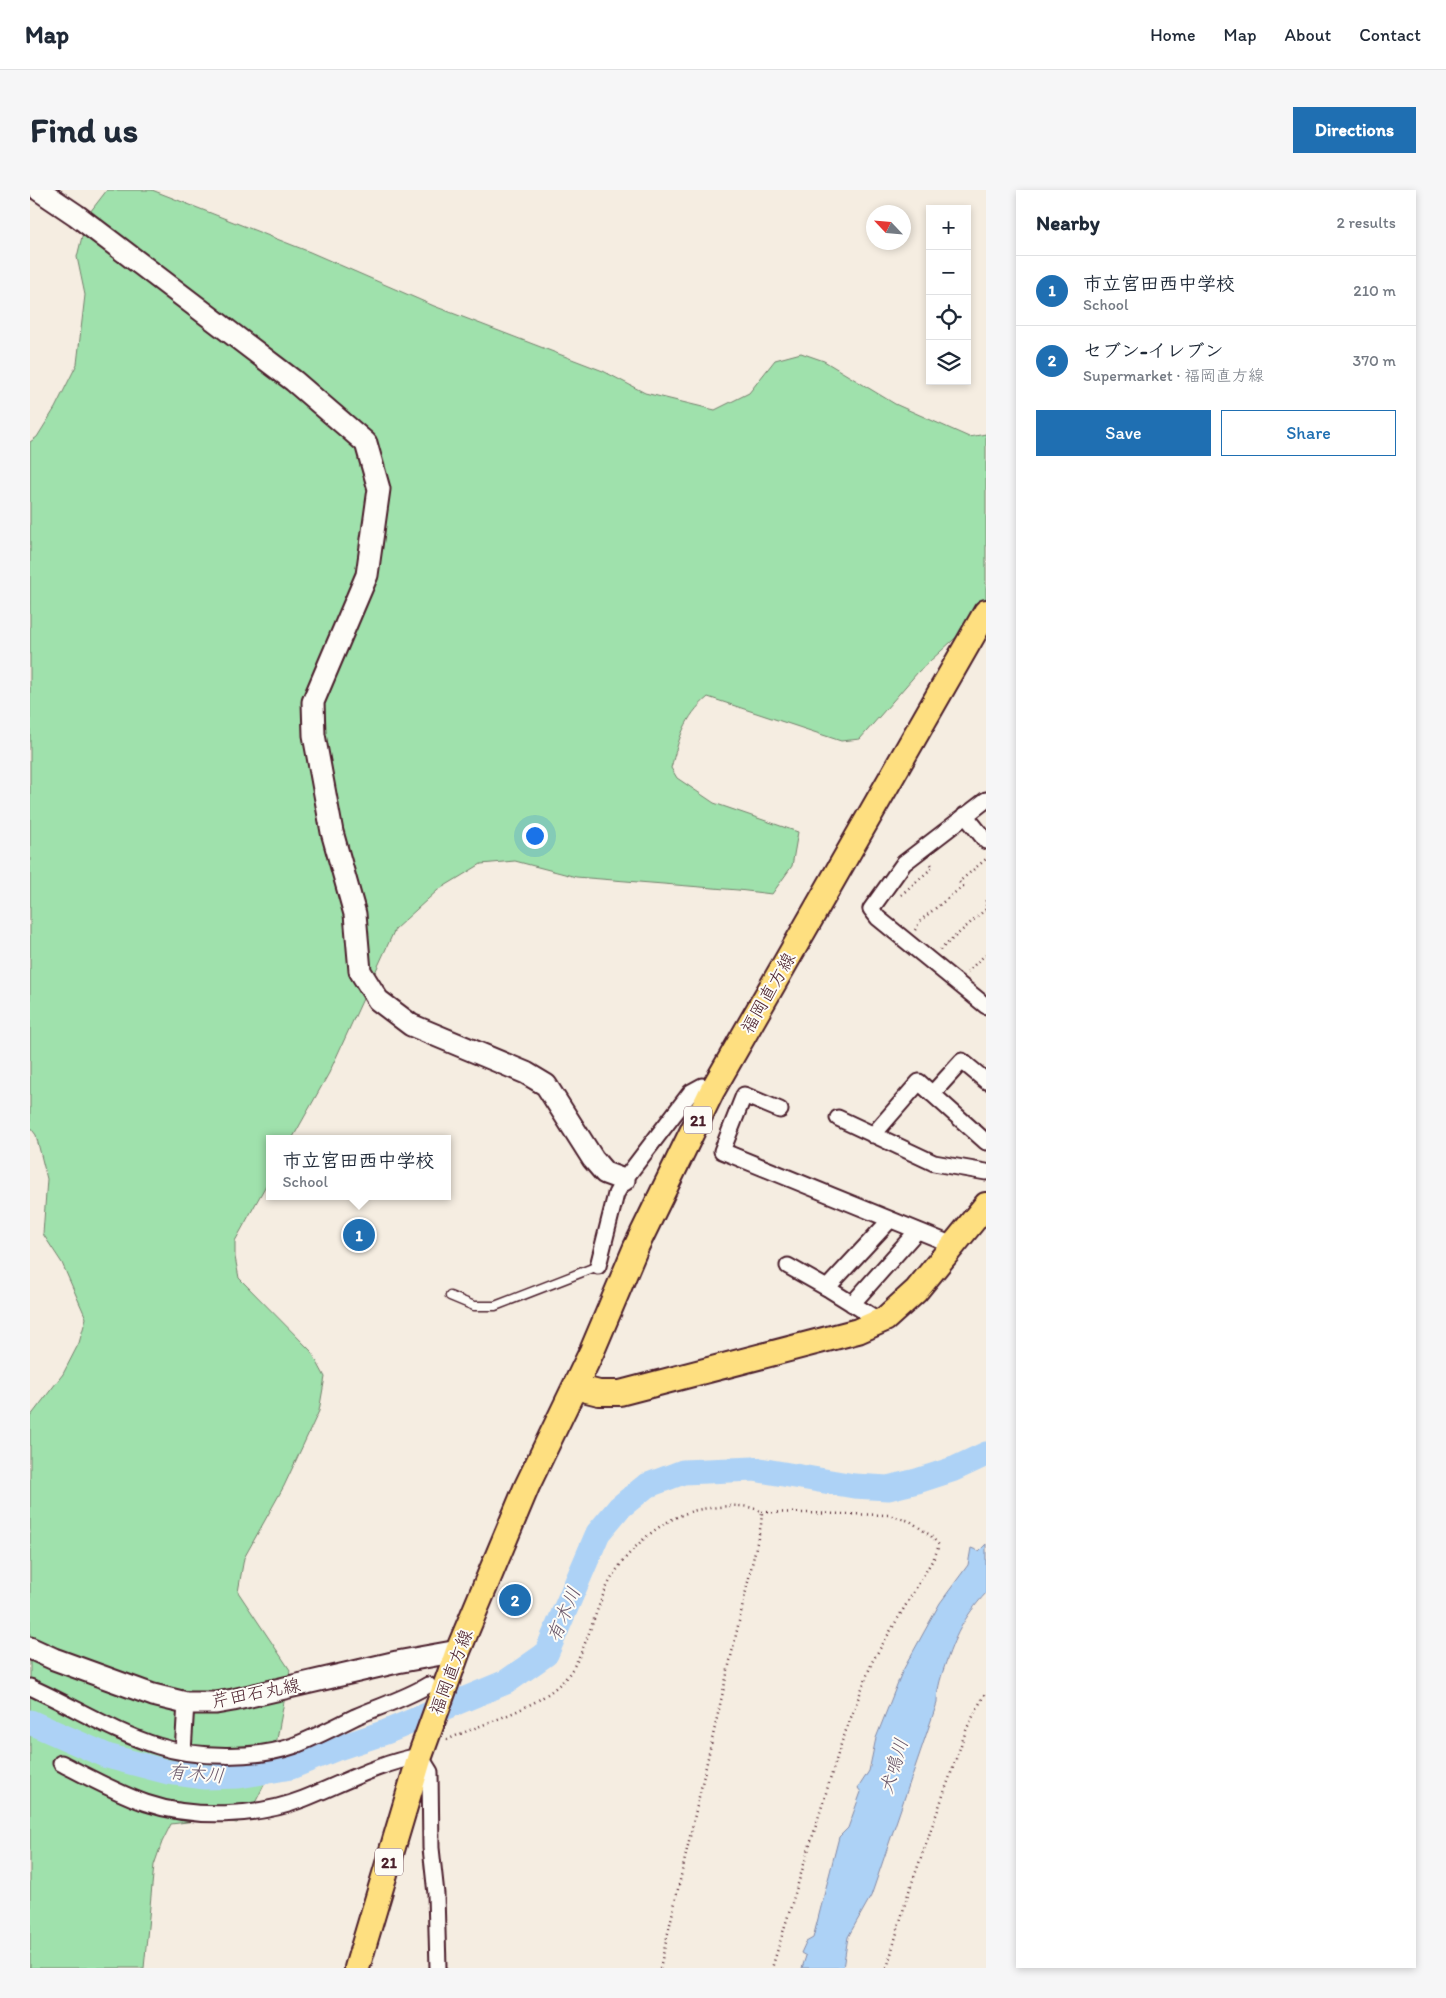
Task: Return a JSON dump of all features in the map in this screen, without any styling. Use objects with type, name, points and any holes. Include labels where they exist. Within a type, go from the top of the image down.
[{"type":"main road","name":"福岡直方線","points":[[358,1968],[430,1746],[438,1682],[458,1651],[527,1486],[592,1351],[636,1247],[712,1090],[986,612]]},
{"type":"main road","points":[[575,1387],[599,1393],[620,1393],[858,1331],[885,1319],[916,1291],[986,1205]]},
{"type":"street","points":[[39,190],[76,215],[294,381],[366,443],[380,490],[366,575],[313,702],[314,735],[332,832],[355,914],[360,971],[378,1000],[412,1025],[526,1073],[546,1085],[593,1158],[605,1173],[624,1180]]},
{"type":"street","points":[[986,800],[968,819],[904,863],[872,909],[878,918],[986,1006]]},
{"type":"street","points":[[968,819],[986,841]]},
{"type":"street","points":[[932,1094],[962,1061],[986,1081]]},
{"type":"street","points":[[874,1134],[919,1082],[986,1142]]},
{"type":"street","points":[[598,1266],[616,1194],[624,1180],[691,1092],[702,1086],[712,1090]]},
{"type":"street","points":[[780,1110],[744,1095],[722,1151],[953,1246]]},
{"type":"street","points":[[838,1118],[934,1163],[986,1172]]},
{"type":"street","points":[[827,1288],[890,1220]]},
{"type":"street","points":[[852,1304],[917,1231]]},
{"type":"street","points":[[788,1266],[880,1321]]},
{"type":"street","name":"芹田石丸線","points":[[30,1648],[110,1680],[153,1695],[186,1703],[216,1703],[233,1700],[397,1662],[458,1651]]},
{"type":"street","points":[[30,1687],[129,1735],[159,1747],[182,1752],[219,1755],[256,1754],[292,1747],[357,1717],[407,1698],[438,1682]]},
{"type":"street","points":[[182,1752],[186,1703]]},
{"type":"street","points":[[60,1763],[146,1803],[179,1812],[237,1813],[271,1809],[294,1802],[430,1746],[431,1848],[436,1894],[438,1968]]},
{"type":"lane","points":[[450,1296],[474,1306],[495,1306],[598,1266]]},
{"type":"path","points":[[900,895],[933,867],[928,862],[936,856]]},
{"type":"path","points":[[908,942],[922,920],[963,886],[960,882],[986,859]]},
{"type":"path","points":[[986,901],[984,902],[986,905]]},
{"type":"path","points":[[931,961],[937,953],[986,909]]},
{"type":"path","points":[[959,984],[972,966],[986,954]]},
{"type":"path","points":[[430,1746],[548,1696],[566,1679],[578,1656],[605,1589],[626,1558],[649,1534],[679,1514],[705,1508],[738,1506],[754,1507],[762,1512],[888,1515],[910,1521],[920,1527],[939,1545],[935,1556],[872,1662],[842,1741],[772,1968]]},
{"type":"path","points":[[660,1968],[761,1525],[762,1512]]},
{"type":"path","points":[[887,1968],[907,1898],[960,1745],[986,1691]]},
{"type":"green space","points":[[107,190],[152,190],[310,252],[434,306],[603,371],[645,393],[715,410],[749,393],[775,360],[801,353],[824,361],[895,404],[969,437],[986,434],[986,610],[918,672],[860,739],[841,741],[708,697],[693,712],[680,738],[671,768],[677,778],[714,803],[798,832],[792,866],[772,894],[576,877],[515,861],[481,864],[438,890],[395,929],[329,1073],[294,1135],[266,1135],[266,1185],[235,1241],[235,1257],[239,1278],[311,1351],[325,1377],[319,1411],[284,1486],[244,1558],[238,1592],[290,1670],[271,1771],[256,1801],[237,1823],[211,1819],[171,1824],[154,1865],[144,1968],[30,1968],[30,1417],[63,1374],[79,1343],[86,1318],[62,1263],[43,1234],[47,1179],[36,1135],[30,1127],[30,442],[37,437],[55,408],[77,364],[85,295],[77,257],[87,216]]},
{"type":"water","name":"犬鳴川","points":[[986,1544],[986,1593],[966,1619],[948,1657],[939,1685],[937,1703],[871,1896],[848,1937],[843,1968],[802,1968],[806,1956],[801,1953],[806,1942],[813,1938],[839,1837],[848,1828],[861,1792],[858,1788],[869,1771],[876,1738],[902,1672],[940,1603],[968,1565],[971,1548],[979,1551]]},
{"type":"waterway","name":"有木川","points":[[30,1722],[107,1756],[168,1772],[205,1777],[239,1776],[291,1767],[335,1749],[386,1732],[506,1682],[546,1654],[598,1533],[619,1508],[646,1486],[683,1472],[754,1469],[854,1486],[888,1488],[954,1469],[986,1454]]},
{"type":"place","name":"市立宮田西中学校","points":[[359,1235]]},
{"type":"place","name":"セブン-イレブン","points":[[515,1600]]}]
